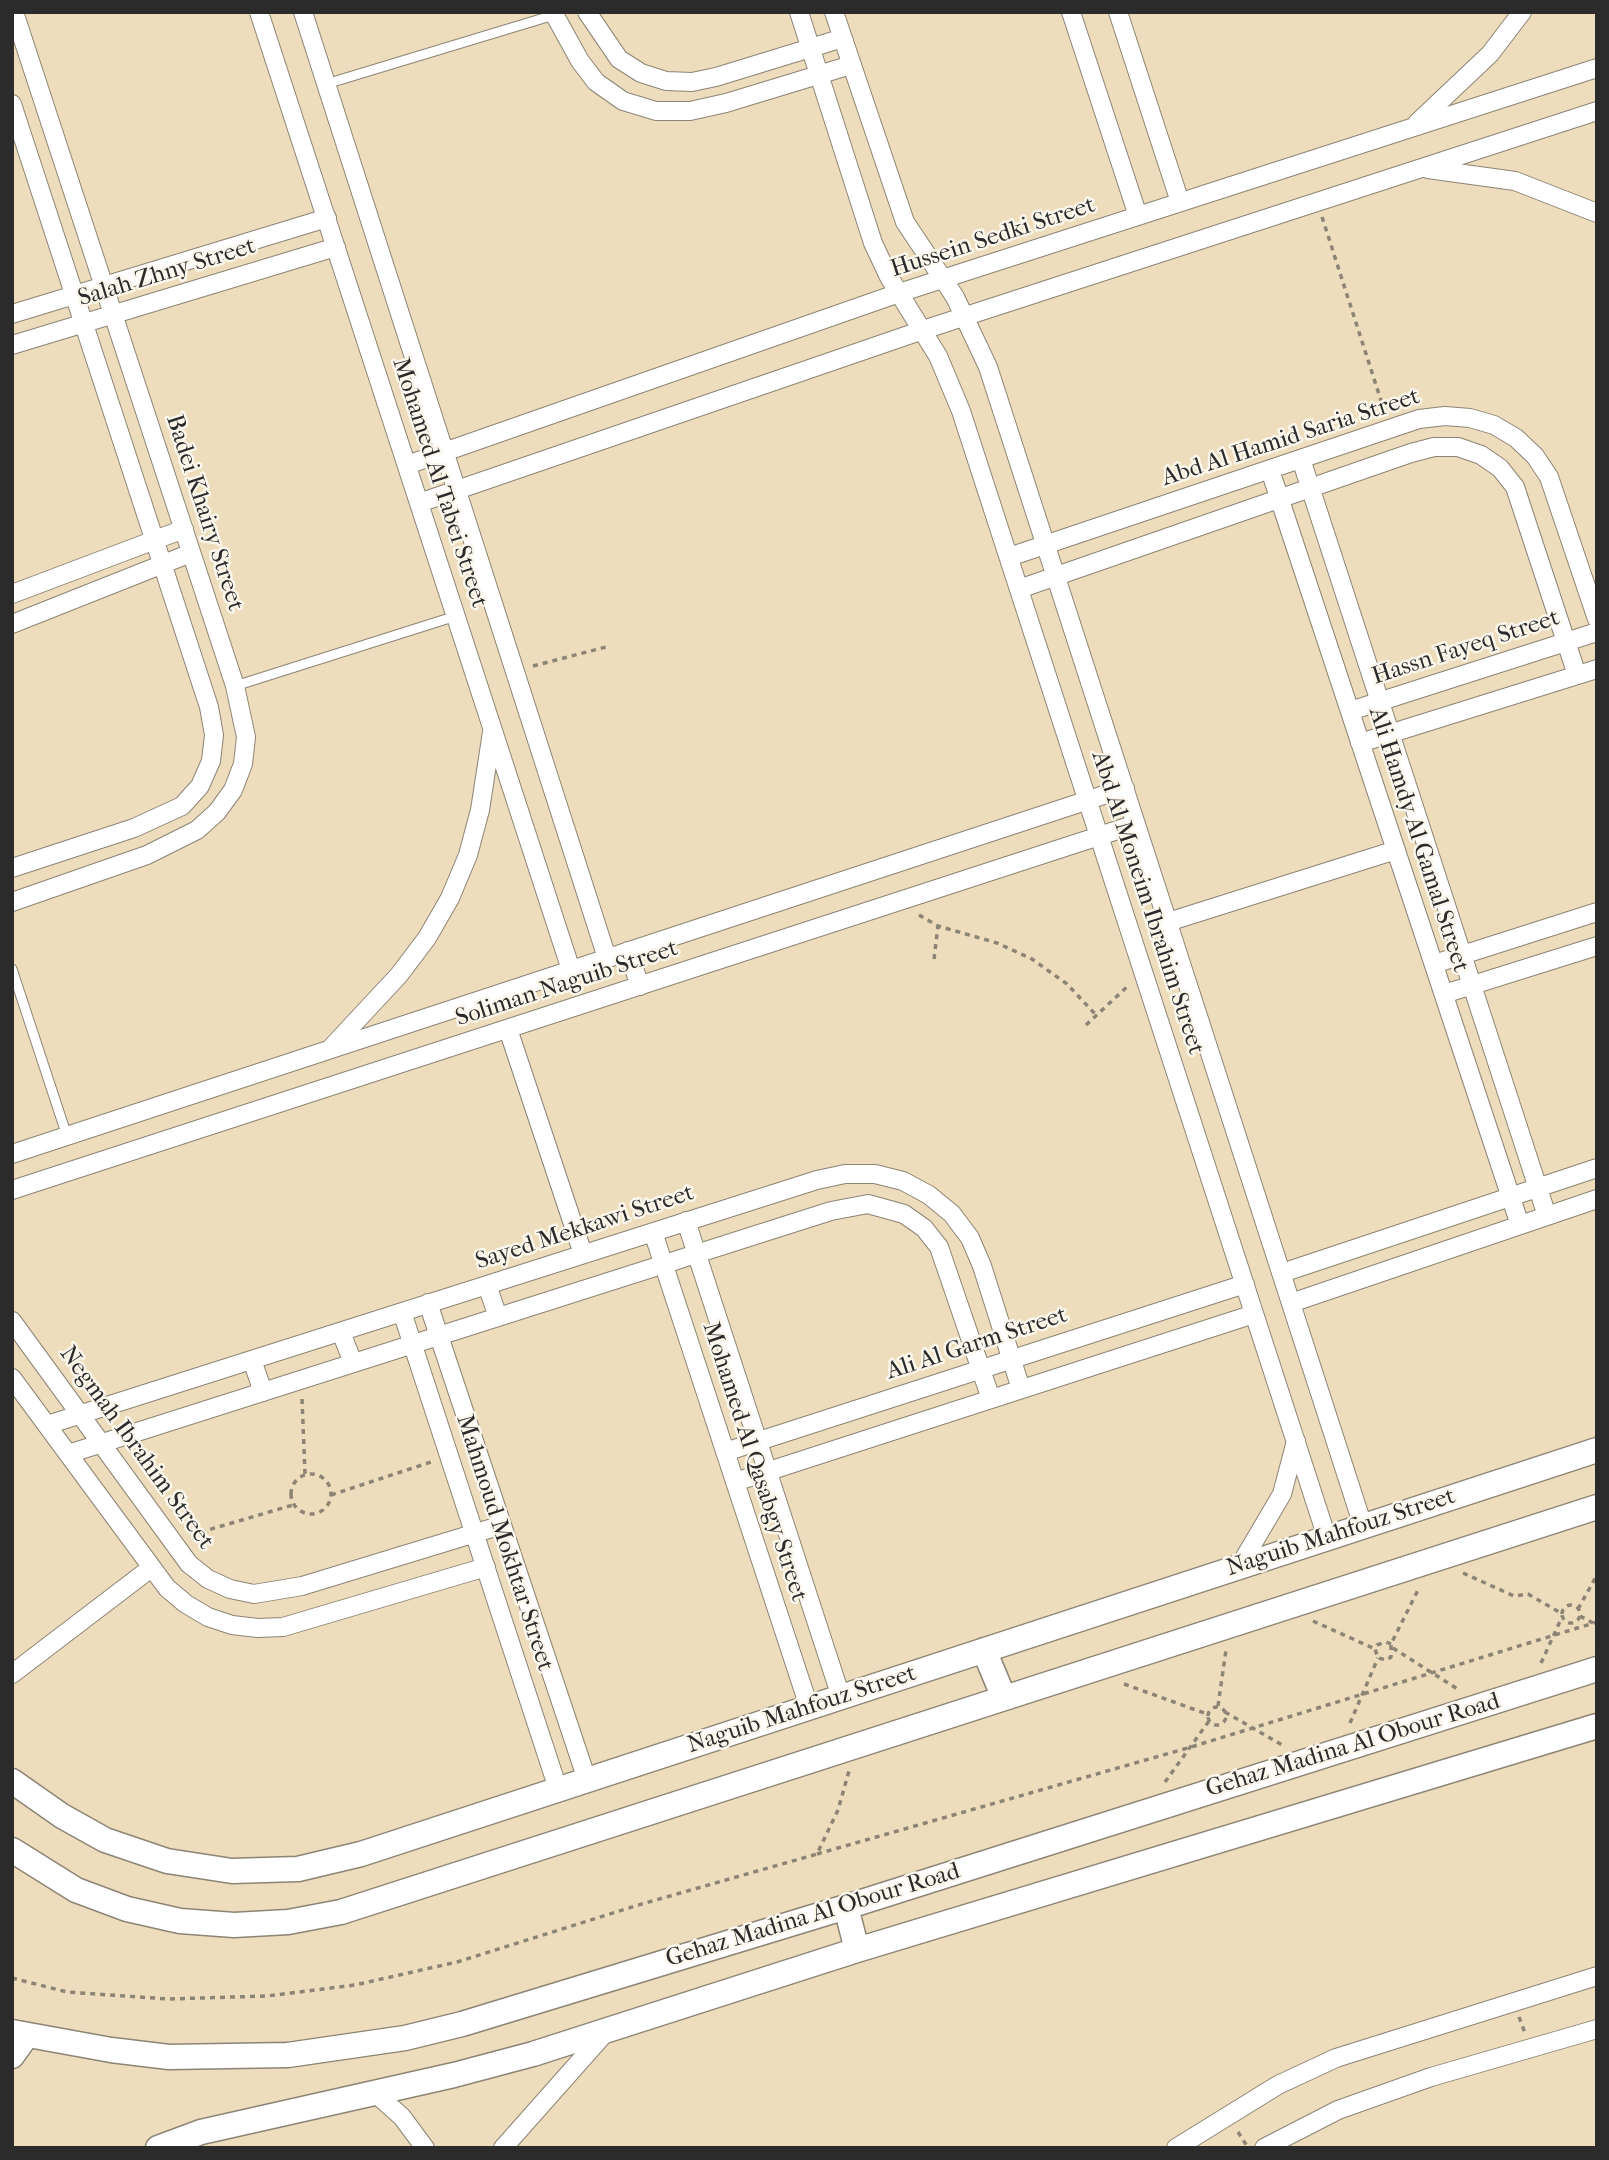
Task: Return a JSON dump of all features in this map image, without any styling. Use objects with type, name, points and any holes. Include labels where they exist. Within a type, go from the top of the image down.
[{"type":"street","name":"Badei Khairy Street","points":[[12,902],[147,855],[197,830],[217,812],[233,790],[243,764],[246,737],[235,686],[15,12]]},
{"type":"street","name":"Mohamed Al Tabei Street","points":[[259,12],[571,970]]},
{"type":"street","name":"Mohamed Al Tabei Street","points":[[303,12],[607,958]]},
{"type":"street","points":[[587,12],[619,59],[641,73],[666,81],[692,82],[716,77],[843,38]]},
{"type":"street","name":"Abd Al Moneim Ibrahim Street","points":[[799,12],[873,243],[950,383],[1327,1538]]},
{"type":"street","name":"Abd Al Moneim Ibrahim Street","points":[[834,12],[896,201],[916,242],[966,316],[988,367],[1363,1526]]},
{"type":"street","points":[[1071,12],[1138,216]]},
{"type":"street","points":[[1118,12],[1180,202]]},
{"type":"street","points":[[1411,128],[1463,83],[1490,54],[1522,12]]},
{"type":"street","points":[[553,14],[580,61],[596,82],[623,101],[656,111],[691,111],[851,65]]},
{"type":"street","name":"Hussein Sedki Street","points":[[407,465],[899,293],[1597,68]]},
{"type":"street","points":[[12,104],[209,707],[214,735],[211,761],[200,786],[182,806],[159,819],[12,868]]},
{"type":"street","points":[[419,503],[923,330],[1597,111]]},
{"type":"street","points":[[1421,168],[1516,181],[1597,213]]},
{"type":"street","name":"Salah Zhny Street","points":[[12,314],[327,218]]},
{"type":"street","name":"Salah Zhny Street","points":[[12,345],[336,247]]},
{"type":"street","name":"Abd Al Hamid Saria Street","points":[[1009,557],[1390,428],[1445,416],[1470,418],[1494,425],[1516,438],[1535,456],[1549,477],[1597,619]]},
{"type":"street","name":"Abd Al Hamid Saria Street","points":[[1019,589],[1434,447],[1458,447],[1480,454],[1500,468],[1515,487],[1577,675]]},
{"type":"street","name":"Ali Hamdy Al Gamal Street","points":[[1301,459],[1547,1216]]},
{"type":"street","name":"Ali Hamdy Al Gamal Street","points":[[1270,470],[1520,1225]]},
{"type":"street","points":[[12,594],[184,529]]},
{"type":"street","points":[[12,624],[191,553]]},
{"type":"street","name":"Hassn Fayeq Street","points":[[1350,711],[1597,632]]},
{"type":"street","points":[[1360,743],[1597,669]]},
{"type":"street","points":[[330,1049],[400,975],[427,938],[450,898],[468,855],[480,810],[492,729]]},
{"type":"street","name":"Soliman Naguib Street","points":[[12,1154],[1125,788]]},
{"type":"street","name":"Soliman Naguib Street","points":[[12,1189],[1136,824]]},
{"type":"street","points":[[1168,922],[1396,850]]},
{"type":"street","points":[[1434,964],[1597,912]]},
{"type":"street","points":[[1444,995],[1597,946]]},
{"type":"street","points":[[628,951],[640,986]]},
{"type":"street","points":[[508,1029],[583,1254]]},
{"type":"street","points":[[1282,1273],[1597,1168]]},
{"type":"street","name":"Sayed Mekkawi Street","points":[[47,1425],[686,1221],[845,1174],[875,1174],[903,1181],[929,1195],[952,1214],[970,1238],[1021,1389]]},
{"type":"street","points":[[1292,1303],[1597,1199]]},
{"type":"street","points":[[68,1454],[849,1206],[868,1204],[904,1214],[924,1228],[939,1247],[991,1399]]},
{"type":"street","name":"Mohamed Al Qasabgy Street","points":[[686,1221],[841,1697]]},
{"type":"street","name":"Mohamed Al Qasabgy Street","points":[[653,1232],[809,1707]]},
{"type":"street","name":"Ali Al Garm Street","points":[[725,1452],[1245,1284]]},
{"type":"street","points":[[486,1285],[498,1317]]},
{"type":"street","name":"Mahmoud Mokhtar Street","points":[[429,1303],[587,1780]]},
{"type":"street","name":"Mahmoud Mokhtar Street","points":[[402,1312],[558,1789]]},
{"type":"street","points":[[735,1482],[1254,1314]]},
{"type":"street","name":"Negmah Ibrahim Street","points":[[12,1321],[189,1564],[208,1579],[230,1590],[254,1594],[302,1586],[502,1525]]},
{"type":"street","points":[[341,1332],[353,1363]]},
{"type":"street","points":[[252,1360],[263,1392]]},
{"type":"street","points":[[12,1378],[151,1567],[186,1604],[208,1617],[232,1625],[258,1628],[308,1620],[486,1567]]},
{"type":"street","points":[[1239,1567],[1282,1494],[1296,1441]]},
{"type":"street","name":"Naguib Mahfouz Street","points":[[12,1781],[62,1816],[105,1840],[167,1861],[232,1871],[298,1868],[361,1854],[1597,1450]]},
{"type":"street","name":"Naguib Mahfouz Street","points":[[12,1850],[76,1890],[127,1909],[180,1921],[234,1925],[288,1922],[341,1912],[1597,1507]]},
{"type":"street","points":[[12,1674],[151,1567]]},
{"type":"street","points":[[984,1650],[1004,1698]]},
{"type":"street","name":"Gehaz Madina Al Obour Road","points":[[20,2033],[169,2057],[288,2055],[346,2048],[463,2024],[846,1907],[1597,1670]]},
{"type":"street","name":"Gehaz Madina Al Obour Road","points":[[158,2148],[201,2132],[533,2054],[857,1950],[1597,1726]]},
{"type":"street","points":[[846,1907],[857,1950]]},
{"type":"street","points":[[1176,2148],[1278,2085],[1336,2058],[1597,1976]]},
{"type":"street","points":[[503,2148],[610,2028]]},
{"type":"street","points":[[1264,2148],[1338,2110],[1431,2077],[1597,2029]]},
{"type":"street","points":[[12,2056],[20,2033]]},
{"type":"street","points":[[374,2092],[402,2117],[425,2148]]},
{"type":"lane","points":[[326,84],[553,14]]},
{"type":"lane","points":[[235,686],[456,616]]},
{"type":"lane","points":[[12,969],[66,1136]]},
{"type":"path","points":[[1317,202],[1390,428]]},
{"type":"path","points":[[514,671],[606,647]]},
{"type":"path","points":[[902,901],[938,926],[997,943],[1032,959],[1067,984],[1096,1015]]},
{"type":"path","points":[[934,959],[938,926]]},
{"type":"path","points":[[1086,1025],[1144,971]]},
{"type":"path","points":[[302,1379],[305,1474]]},
{"type":"path","points":[[331,1495],[449,1455]]},
{"type":"path","points":[[305,1474],[318,1474],[328,1482],[331,1495],[328,1505],[321,1512],[301,1512],[293,1505],[290,1493],[295,1481],[305,1474]]},
{"type":"path","points":[[172,1543],[293,1505]]},
{"type":"path","points":[[1378,1658],[1387,1660],[1394,1653],[1392,1646],[1434,1560],[1514,1596],[1528,1594],[1562,1615],[1564,1621],[1573,1623],[1580,1616]]},
{"type":"path","points":[[1580,1616],[1578,1609],[1597,1575]]},
{"type":"path","points":[[1528,1691],[1562,1615],[1570,1605],[1578,1609]]},
{"type":"path","points":[[1286,1608],[1375,1649],[1378,1658],[1339,1750]]},
{"type":"path","points":[[1580,1616],[1596,1623]]},
{"type":"path","points":[[12,1979],[67,1992],[168,1998],[267,1996],[355,1985],[457,1962],[635,1906],[1191,1747],[1250,1726],[1596,1623]]},
{"type":"path","points":[[1207,1714],[1218,1706],[1229,1626]]},
{"type":"path","points":[[1375,1649],[1381,1642],[1392,1646],[1484,1705]]},
{"type":"path","points":[[1088,1671],[1207,1714]]},
{"type":"path","points":[[1218,1706],[1225,1713],[1307,1760]]},
{"type":"path","points":[[1209,1721],[1221,1724],[1225,1713]]},
{"type":"path","points":[[1207,1714],[1209,1721]]},
{"type":"path","points":[[1144,1811],[1209,1721]]},
{"type":"path","points":[[817,1854],[838,1810],[855,1746]]},
{"type":"path","points":[[1514,2002],[1530,2048]]}]
